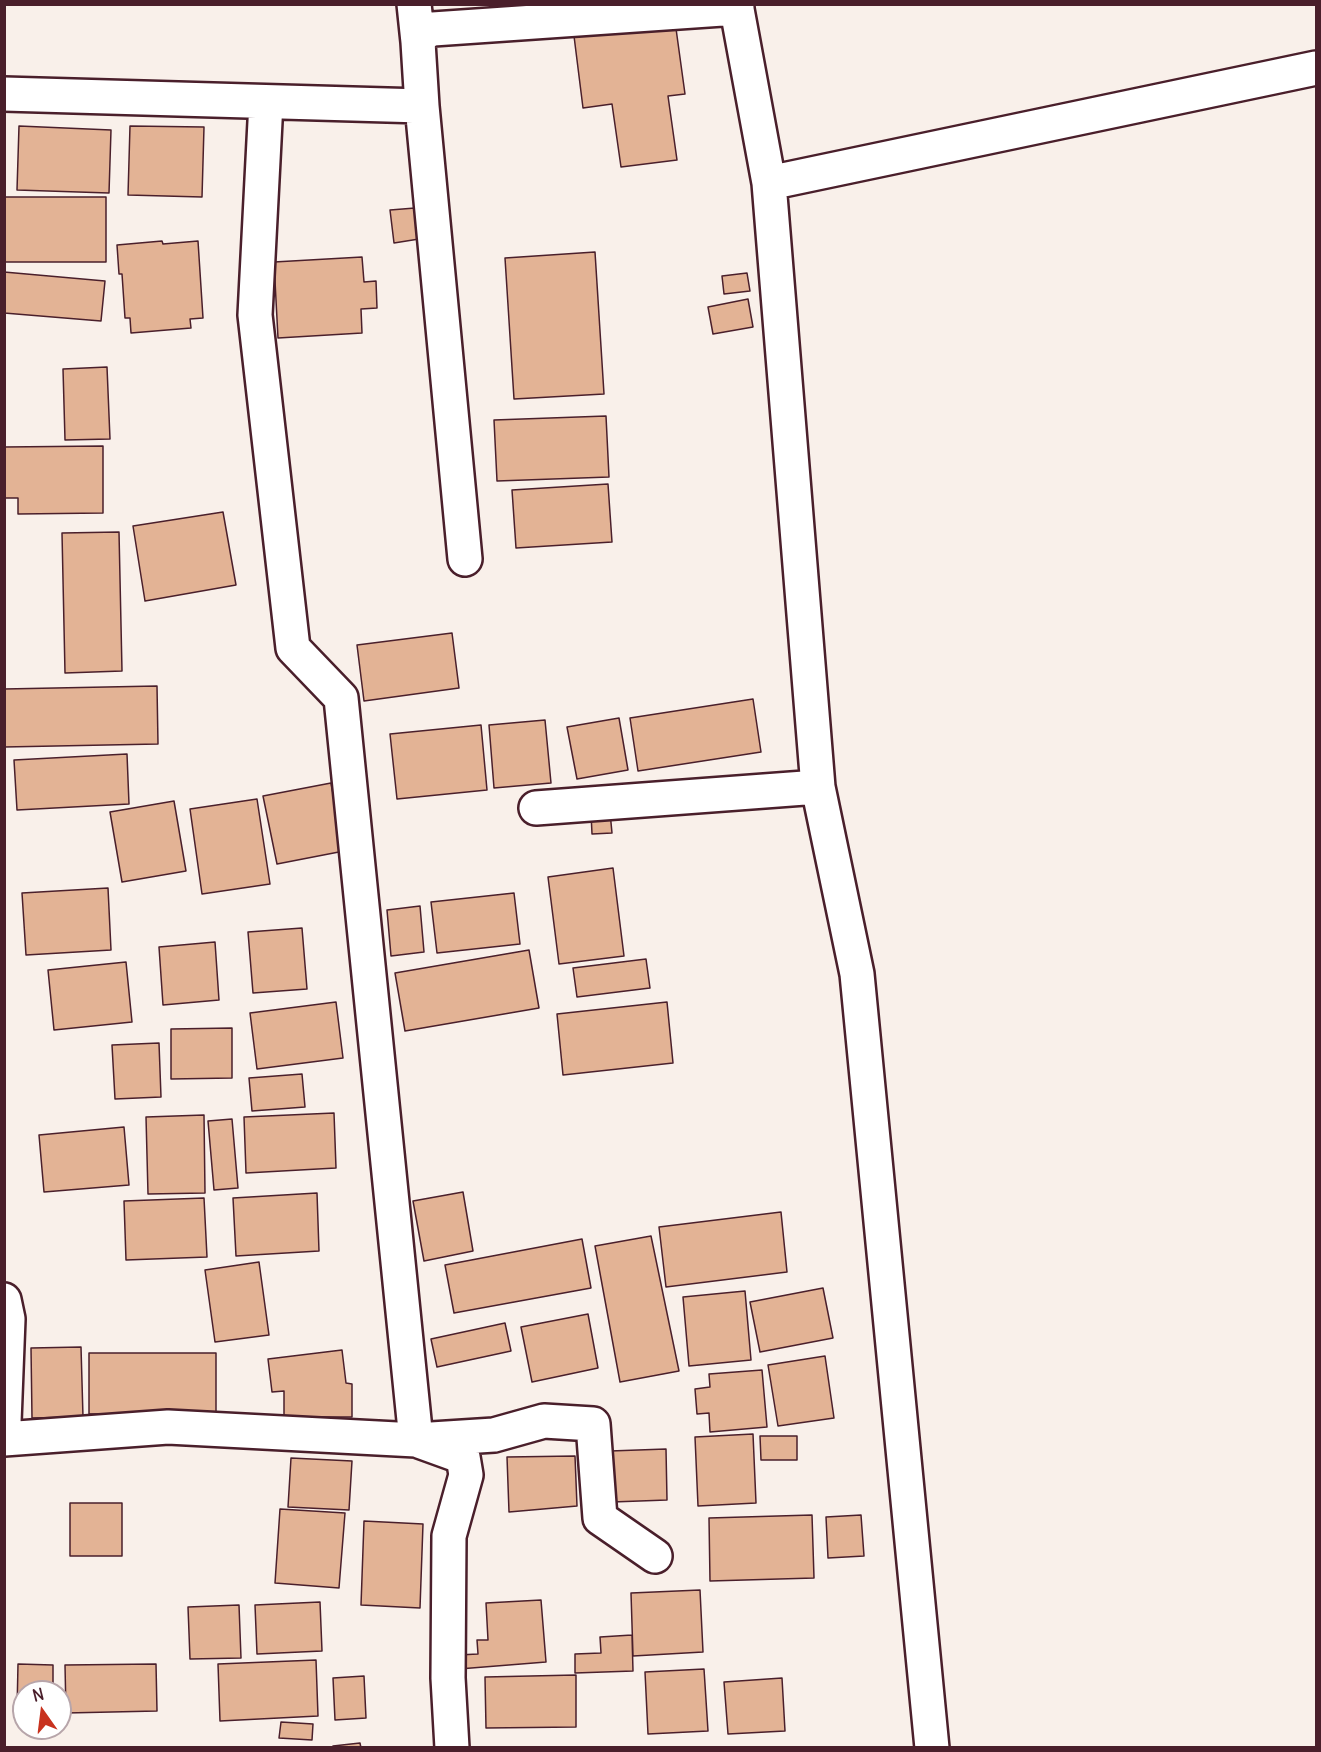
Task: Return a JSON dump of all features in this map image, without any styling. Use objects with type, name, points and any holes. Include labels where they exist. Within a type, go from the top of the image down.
[{"type":"street","points":[[414,4],[465,558]]},
{"type":"street","points":[[418,42],[424,33],[433,29],[736,6],[769,183],[818,787],[857,974],[932,1748]]},
{"type":"street","points":[[769,183],[1317,68]]},
{"type":"street","points":[[4,94],[422,106]]},
{"type":"street","points":[[266,102],[255,315],[293,648],[341,698],[416,1440]]},
{"type":"street","points":[[536,808],[818,787]]},
{"type":"street","points":[[4,1300],[8,1318],[4,1422]]},
{"type":"street","points":[[4,1439],[168,1427],[416,1440],[494,1435],[544,1421],[593,1424],[600,1518],[655,1556]]},
{"type":"street","points":[[416,1440],[463,1457],[466,1475],[449,1536],[448,1678],[452,1748]]},
{"type":"building","points":[[674,14],[685,94],[668,96],[677,160],[621,167],[612,104],[583,108],[573,28]]},
{"type":"building","points":[[19,126],[111,130],[109,193],[17,190]]},
{"type":"building","points":[[130,126],[204,127],[202,197],[128,195]]},
{"type":"building","points":[[5,197],[106,197],[106,262],[5,262]]},
{"type":"building","points":[[415,208],[419,239],[394,243],[390,210]]},
{"type":"building","points":[[162,241],[163,244],[198,241],[203,318],[190,319],[191,328],[131,333],[130,318],[125,318],[122,274],[119,274],[117,245]]},
{"type":"building","points":[[595,252],[604,394],[514,399],[505,258]]},
{"type":"building","points":[[362,257],[364,282],[376,281],[377,308],[361,309],[362,333],[278,338],[274,262]]},
{"type":"building","points":[[4,272],[105,281],[101,321],[4,313]]},
{"type":"building","points":[[747,273],[750,291],[724,294],[722,276]]},
{"type":"building","points":[[748,299],[753,327],[713,334],[708,307]]},
{"type":"building","points":[[107,367],[110,439],[65,440],[63,369]]},
{"type":"building","points":[[606,416],[609,477],[497,481],[494,420]]},
{"type":"building","points":[[103,446],[103,513],[18,514],[18,498],[4,498],[4,447]]},
{"type":"building","points":[[608,484],[612,542],[516,548],[512,490]]},
{"type":"building","points":[[223,512],[236,585],[145,601],[133,526]]},
{"type":"building","points":[[119,532],[122,671],[65,673],[62,533]]},
{"type":"building","points":[[452,633],[459,688],[364,701],[357,645]]},
{"type":"building","points":[[157,686],[158,744],[4,747],[4,689]]},
{"type":"building","points":[[753,699],[761,752],[638,771],[630,718]]},
{"type":"building","points":[[619,718],[628,770],[577,779],[567,727]]},
{"type":"building","points":[[545,720],[551,783],[494,788],[489,725]]},
{"type":"building","points":[[481,725],[487,790],[397,799],[390,734]]},
{"type":"building","points":[[127,754],[129,804],[17,810],[14,760]]},
{"type":"building","points":[[331,783],[344,851],[277,864],[263,796]]},
{"type":"building","points":[[257,799],[270,884],[202,894],[190,809]]},
{"type":"building","points":[[174,801],[186,871],[122,882],[110,812]]},
{"type":"building","points":[[610,812],[612,833],[592,834],[591,813]]},
{"type":"building","points":[[613,868],[624,956],[559,964],[548,877]]},
{"type":"building","points":[[108,888],[111,950],[26,955],[22,893]]},
{"type":"building","points":[[514,893],[520,944],[437,953],[431,902]]},
{"type":"building","points":[[420,906],[424,952],[391,956],[387,910]]},
{"type":"building","points":[[302,928],[307,989],[253,993],[248,932]]},
{"type":"building","points":[[215,942],[219,1000],[163,1005],[159,947]]},
{"type":"building","points":[[529,950],[539,1008],[405,1031],[395,973]]},
{"type":"building","points":[[646,959],[650,988],[577,997],[573,968]]},
{"type":"building","points":[[126,962],[132,1022],[54,1030],[48,970]]},
{"type":"building","points":[[336,1002],[343,1058],[257,1069],[250,1013]]},
{"type":"building","points":[[667,1002],[673,1063],[563,1075],[557,1014]]},
{"type":"building","points":[[232,1028],[232,1078],[171,1079],[171,1029]]},
{"type":"building","points":[[159,1043],[161,1097],[115,1099],[112,1045]]},
{"type":"building","points":[[302,1074],[305,1107],[252,1111],[249,1078]]},
{"type":"building","points":[[334,1113],[336,1168],[246,1173],[244,1117]]},
{"type":"building","points":[[204,1115],[205,1193],[148,1194],[146,1117]]},
{"type":"building","points":[[232,1119],[238,1188],[214,1190],[208,1121]]},
{"type":"building","points":[[124,1127],[129,1185],[44,1192],[39,1135]]},
{"type":"building","points":[[463,1192],[473,1251],[424,1261],[413,1201]]},
{"type":"building","points":[[317,1193],[319,1251],[236,1256],[233,1198]]},
{"type":"building","points":[[204,1198],[207,1257],[126,1260],[124,1201]]},
{"type":"building","points":[[781,1212],[787,1272],[666,1287],[659,1227]]},
{"type":"building","points":[[651,1236],[679,1371],[620,1382],[595,1246]]},
{"type":"building","points":[[582,1239],[591,1288],[454,1313],[445,1265]]},
{"type":"building","points":[[259,1262],[269,1335],[215,1342],[205,1270]]},
{"type":"building","points":[[823,1288],[833,1338],[760,1352],[750,1302]]},
{"type":"building","points":[[745,1291],[751,1360],[689,1366],[683,1297]]},
{"type":"building","points":[[588,1314],[598,1368],[532,1382],[521,1327]]},
{"type":"building","points":[[505,1323],[511,1351],[437,1367],[431,1339]]},
{"type":"building","points":[[81,1347],[83,1417],[32,1418],[31,1348]]},
{"type":"building","points":[[342,1350],[346,1383],[352,1384],[352,1417],[284,1417],[284,1391],[272,1392],[268,1359]]},
{"type":"building","points":[[89,1353],[216,1353],[216,1414],[89,1414]]},
{"type":"building","points":[[825,1356],[834,1418],[778,1426],[768,1365]]},
{"type":"building","points":[[762,1370],[767,1427],[710,1432],[709,1413],[697,1414],[695,1389],[710,1387],[709,1374]]},
{"type":"building","points":[[753,1434],[756,1503],[698,1506],[695,1437]]},
{"type":"building","points":[[760,1436],[797,1436],[797,1460],[761,1460]]},
{"type":"building","points":[[666,1449],[667,1500],[612,1502],[610,1451]]},
{"type":"building","points":[[575,1456],[577,1506],[509,1512],[507,1457]]},
{"type":"building","points":[[291,1458],[352,1461],[349,1510],[288,1507]]},
{"type":"building","points":[[70,1503],[122,1503],[122,1556],[70,1556]]},
{"type":"building","points":[[280,1509],[345,1513],[339,1588],[275,1583]]},
{"type":"building","points":[[812,1515],[814,1578],[710,1581],[709,1518]]},
{"type":"building","points":[[861,1515],[864,1556],[828,1558],[826,1517]]},
{"type":"building","points":[[364,1521],[423,1524],[420,1608],[361,1605]]},
{"type":"building","points":[[700,1590],[703,1652],[633,1656],[631,1593]]},
{"type":"building","points":[[541,1600],[546,1662],[459,1669],[458,1655],[478,1654],[477,1640],[488,1640],[486,1603]]},
{"type":"building","points":[[320,1602],[322,1651],[257,1654],[255,1605]]},
{"type":"building","points":[[239,1605],[241,1658],[190,1659],[188,1607]]},
{"type":"building","points":[[632,1635],[633,1671],[575,1673],[575,1654],[601,1653],[600,1637]]},
{"type":"building","points":[[316,1660],[318,1716],[220,1721],[218,1664]]},
{"type":"building","points":[[18,1664],[53,1665],[53,1680],[18,1680]]},
{"type":"building","points":[[156,1664],[157,1711],[72,1713],[72,1680],[65,1680],[65,1665]]},
{"type":"building","points":[[704,1669],[708,1731],[648,1734],[645,1672]]},
{"type":"building","points":[[576,1675],[576,1727],[486,1728],[485,1677]]},
{"type":"building","points":[[364,1676],[366,1718],[335,1720],[333,1678]]},
{"type":"building","points":[[782,1678],[785,1731],[728,1734],[724,1682]]},
{"type":"building","points":[[281,1722],[313,1724],[312,1740],[279,1738]]},
{"type":"building","points":[[360,1743],[361,1748],[334,1748],[333,1746]]}]
